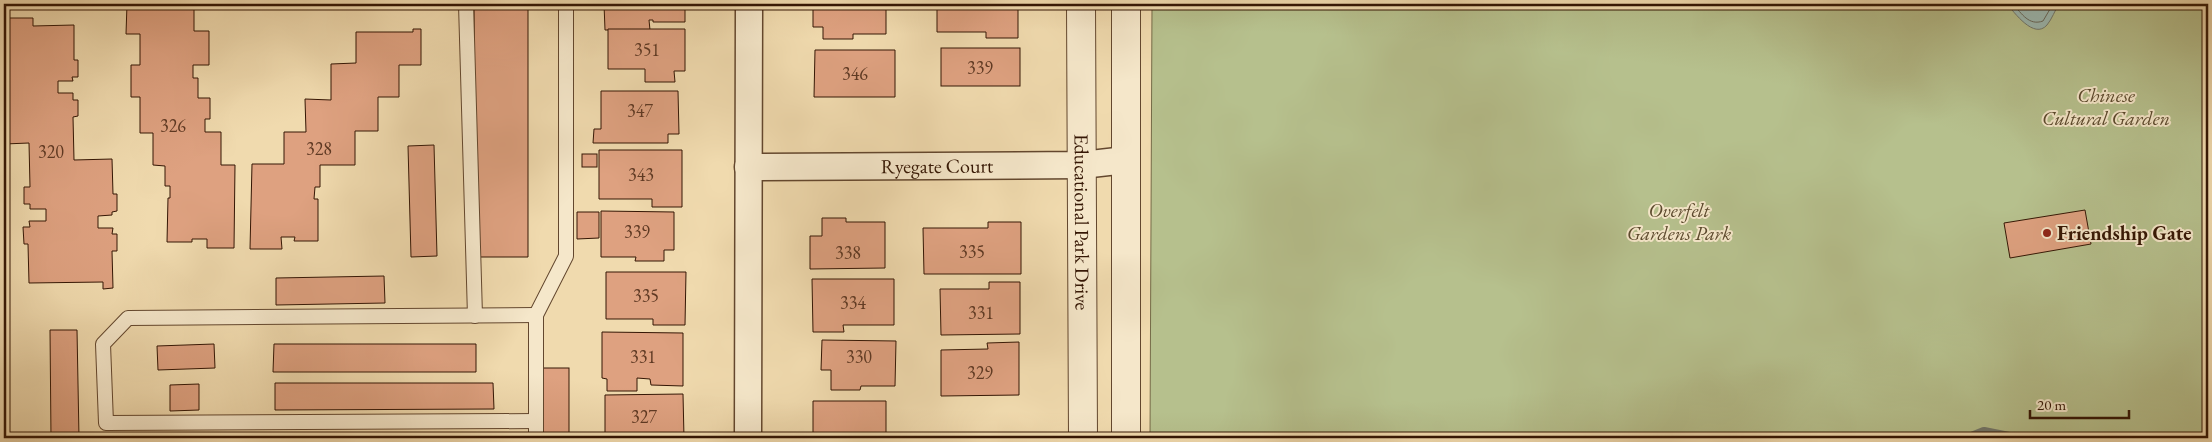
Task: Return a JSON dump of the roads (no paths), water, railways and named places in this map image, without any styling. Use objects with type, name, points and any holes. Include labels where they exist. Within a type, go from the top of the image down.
[{"type":"street","points":[[748,438],[749,4]]},
{"type":"street","name":"Educational Park Drive","points":[[1082,4],[1083,438]]},
{"type":"street","points":[[1126,4],[1126,438]]},
{"type":"street","name":"Ryegate Court","points":[[748,167],[1082,165],[1126,160]]},
{"type":"lane","points":[[466,4],[475,316]]},
{"type":"lane","points":[[536,438],[536,315],[566,256],[566,4]]},
{"type":"lane","points":[[536,315],[128,318],[103,344],[106,424],[536,421]]},
{"type":"water","points":[[2007,4],[2059,4],[2047,25],[2042,29],[2036,29],[2030,27],[2019,18]]},
{"type":"waterway","points":[[1969,438],[1984,432],[2014,438]]},
{"type":"place","name":"Friendship Gate","points":[[2047,233]]},
{"type":"park label","name":"Chinese Cultural Garden","points":[[2106,106]]},
{"type":"park label","name":"Overfelt Gardens Park","points":[[1679,222]]}]
